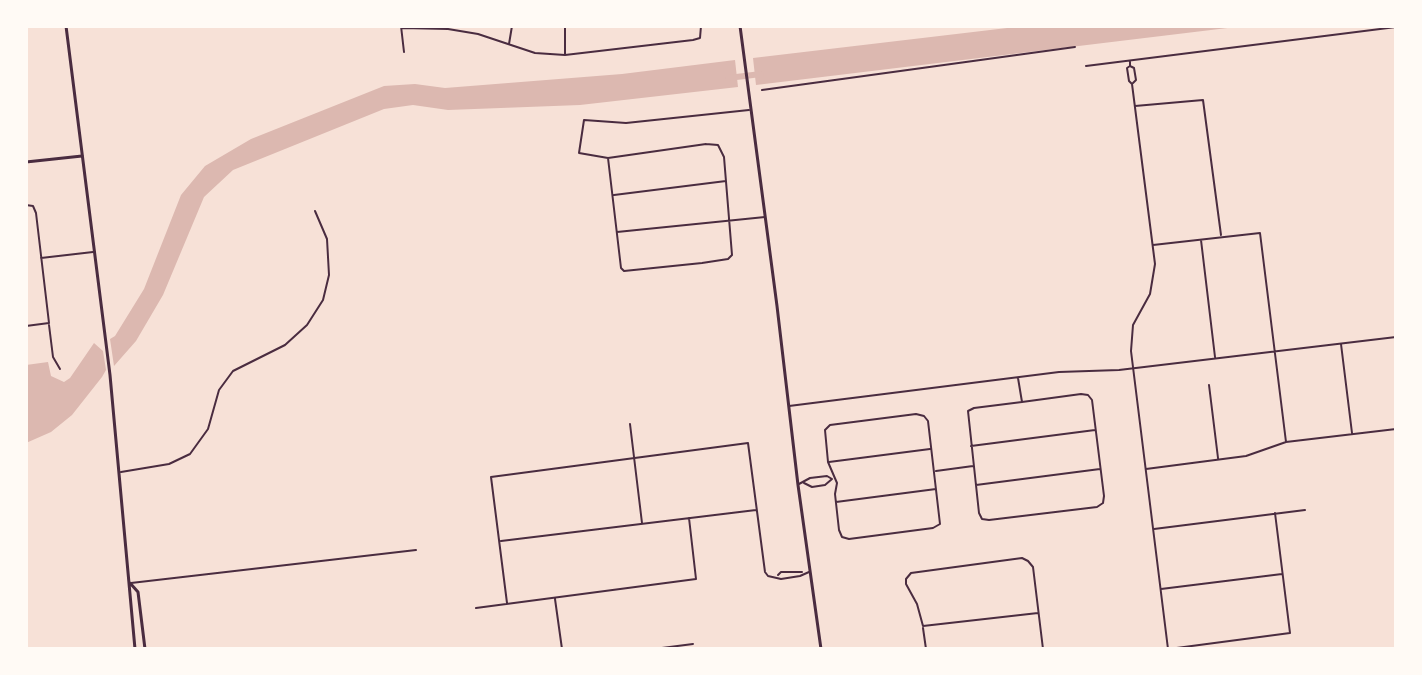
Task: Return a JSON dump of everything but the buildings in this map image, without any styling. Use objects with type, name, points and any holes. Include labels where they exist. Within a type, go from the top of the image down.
[{"type":"main road","points":[[66,26],[110,375],[135,649]]},
{"type":"main road","points":[[740,26],[766,216],[807,572],[821,649]]},
{"type":"main road","points":[[26,162],[82,156]]},
{"type":"main road","points":[[130,583],[138,592],[145,649]]},
{"type":"street","points":[[509,44],[512,26]]},
{"type":"street","points":[[565,26],[565,55]]},
{"type":"street","points":[[404,52],[401,27],[478,34],[535,53],[565,55],[693,40],[700,38],[701,26]]},
{"type":"street","points":[[1086,66],[1396,27]]},
{"type":"street","points":[[762,90],[1075,47]]},
{"type":"street","points":[[1130,61],[1136,80],[1132,84],[1153,245],[1154,278],[1150,294],[1133,325],[1133,368],[1168,649],[1290,633],[1275,513]]},
{"type":"street","points":[[1135,106],[1203,100],[1221,236]]},
{"type":"street","points":[[608,158],[621,268],[628,273],[728,259],[732,255],[727,181],[724,157],[718,145],[706,144],[608,158],[579,153],[584,120],[626,123],[750,109]]},
{"type":"street","points":[[614,195],[727,181]]},
{"type":"street","points":[[26,205],[35,209],[53,357],[60,369]]},
{"type":"street","points":[[120,472],[169,464],[190,454],[208,429],[219,390],[233,371],[285,345],[307,325],[323,300],[329,275],[327,239],[315,211]]},
{"type":"street","points":[[617,232],[766,216]]},
{"type":"street","points":[[1153,245],[1260,233],[1286,442]]},
{"type":"street","points":[[1201,239],[1216,358]]},
{"type":"street","points":[[41,258],[94,252]]},
{"type":"street","points":[[26,326],[49,323]]},
{"type":"street","points":[[788,406],[1018,377],[1133,368],[1396,337]]},
{"type":"street","points":[[1341,343],[1352,434]]},
{"type":"street","points":[[1018,377],[1022,402]]},
{"type":"street","points":[[1209,385],[1218,460]]},
{"type":"street","points":[[1088,395],[1092,400],[1103,503],[1097,507],[982,519],[968,411],[1022,402],[1088,395]]},
{"type":"street","points":[[916,414],[924,416],[928,421],[940,524],[933,528],[849,539],[842,537],[834,479],[828,462],[825,430],[830,425],[916,414]]},
{"type":"street","points":[[630,424],[642,524]]},
{"type":"street","points":[[1145,469],[1255,454],[1286,442],[1396,429]]},
{"type":"street","points":[[971,446],[1096,430]]},
{"type":"street","points":[[507,603],[491,477],[748,443],[765,572],[768,576],[781,579],[807,572]]},
{"type":"street","points":[[828,462],[932,449]]},
{"type":"street","points":[[935,471],[973,466]]},
{"type":"street","points":[[976,485],[1101,468]]},
{"type":"street","points":[[821,477],[822,485]]},
{"type":"street","points":[[798,485],[810,478],[834,479]]},
{"type":"street","points":[[804,483],[812,487],[827,485],[834,479]]},
{"type":"street","points":[[836,502],[937,489]]},
{"type":"street","points":[[499,541],[758,510]]},
{"type":"street","points":[[1153,529],[1305,510]]},
{"type":"street","points":[[476,608],[696,579],[689,518]]},
{"type":"street","points":[[130,583],[416,550]]},
{"type":"street","points":[[926,649],[917,604],[906,584],[911,573],[1022,558],[1033,567],[1043,649]]},
{"type":"street","points":[[1160,589],[1282,574]]},
{"type":"street","points":[[555,598],[562,649]]},
{"type":"street","points":[[923,626],[1038,613]]},
{"type":"street","points":[[654,649],[693,644]]},
{"type":"street","points":[[848,649],[867,649]]},
{"type":"shaded area","points":[[1024,26],[1244,26],[756,85],[753,58]]},
{"type":"shaded area","points":[[735,60],[738,87],[580,105],[448,110],[413,105],[384,109],[233,170],[204,197],[163,295],[136,341],[114,366],[110,339],[115,336],[144,289],[181,195],[205,166],[251,139],[384,86],[415,84],[445,88],[622,74]]},
{"type":"shaded area","points":[[94,343],[103,351],[106,370],[102,377],[72,415],[51,432],[26,443],[26,365],[48,362],[51,376],[64,382]]},
{"type":"waterway","points":[[728,78],[761,74]]}]
